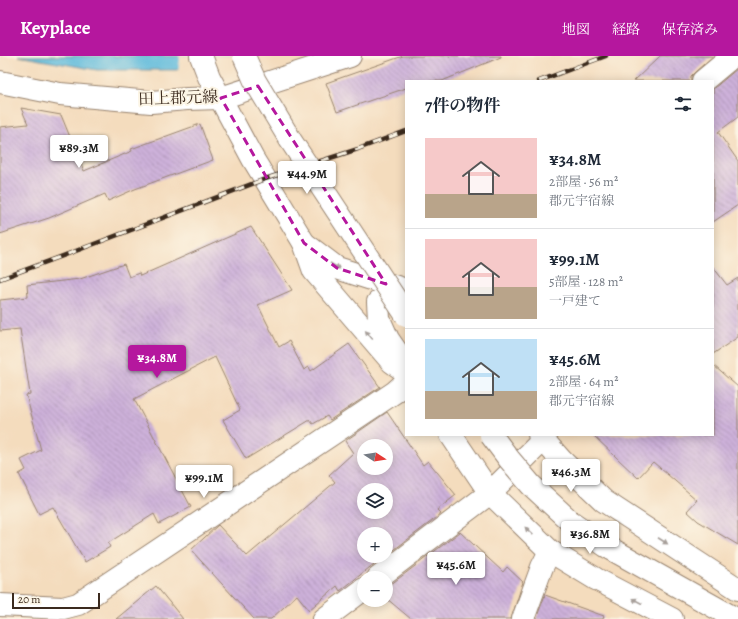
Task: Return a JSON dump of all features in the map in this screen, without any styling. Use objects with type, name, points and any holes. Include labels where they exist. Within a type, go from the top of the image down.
[{"type":"street","points":[[201,56],[209,78],[253,159],[304,243],[314,271],[392,362],[405,371]]},
{"type":"street","points":[[244,56],[255,81],[291,141],[405,313]]},
{"type":"street","name":"田上郡元線","points":[[0,82],[60,94],[151,102],[220,98],[350,56]]},
{"type":"street","points":[[704,80],[733,56]]},
{"type":"street","points":[[304,243],[337,268],[402,289]]},
{"type":"street","points":[[402,289],[378,302],[379,318],[388,339],[405,364]]},
{"type":"street","points":[[0,605],[63,608],[78,604],[395,392],[405,383]]},
{"type":"street","points":[[452,436],[490,493],[550,551],[596,579],[672,619]]},
{"type":"street","points":[[492,436],[531,485],[570,520],[606,546],[736,619]]},
{"type":"street","points":[[387,571],[490,493],[541,438],[562,461],[604,501],[738,589]]},
{"type":"street","points":[[523,619],[542,567],[550,551]]},
{"type":"street","points":[[324,619],[357,594]]},
{"type":"highlighted area","points":[[258,86],[386,284],[337,268],[304,243],[221,98]]},
{"type":"water","points":[[18,56],[234,56],[176,70],[97,70]]},
{"type":"pier","points":[[179,56],[236,56],[235,58],[178,71]]},
{"type":"building","points":[[403,56],[501,56],[444,80],[405,80],[405,88],[337,112],[326,83]]},
{"type":"building","points":[[660,56],[713,56],[691,76],[691,80],[635,80]]},
{"type":"building","points":[[738,68],[738,117],[718,132],[738,161],[738,205],[714,221],[714,88]]},
{"type":"building","points":[[21,108],[61,115],[84,171],[132,151],[131,149],[200,124],[213,160],[135,189],[108,201],[105,194],[49,218],[0,234],[0,127],[28,124]]},
{"type":"building","points":[[251,227],[292,290],[258,305],[279,347],[289,341],[304,370],[309,367],[311,371],[349,344],[380,387],[330,420],[327,416],[313,424],[310,420],[246,459],[223,420],[240,410],[215,357],[134,399],[191,507],[159,524],[154,514],[108,543],[110,547],[85,562],[53,507],[39,514],[19,474],[26,470],[21,460],[41,450],[26,395],[30,394],[20,329],[0,331],[0,300],[28,297],[27,285],[80,279],[124,264],[129,277],[139,273],[140,276]]},
{"type":"building","points":[[714,268],[727,285],[738,278],[738,337],[714,353]]},
{"type":"building","points":[[714,366],[738,387],[738,545],[698,521],[687,511],[697,500],[653,462],[638,478],[594,436],[714,436]]},
{"type":"building","points":[[387,412],[423,465],[428,461],[456,495],[437,510],[441,514],[393,551],[393,527],[357,527],[357,563],[375,563],[365,571],[357,571],[357,577],[340,591],[337,586],[309,610],[297,595],[271,619],[254,619],[191,550],[218,525],[247,556],[335,482],[329,475],[353,453],[345,441]]},
{"type":"building","points":[[460,532],[503,572],[507,567],[523,582],[511,619],[411,619],[393,604],[393,583]]},
{"type":"building","points":[[156,586],[183,619],[116,619]]},
{"type":"building","points":[[545,595],[604,616],[603,619],[536,619]]},
{"type":"railway","points":[[542,80],[606,56]]},
{"type":"railway","points":[[0,279],[265,179],[358,149],[405,131]]}]
